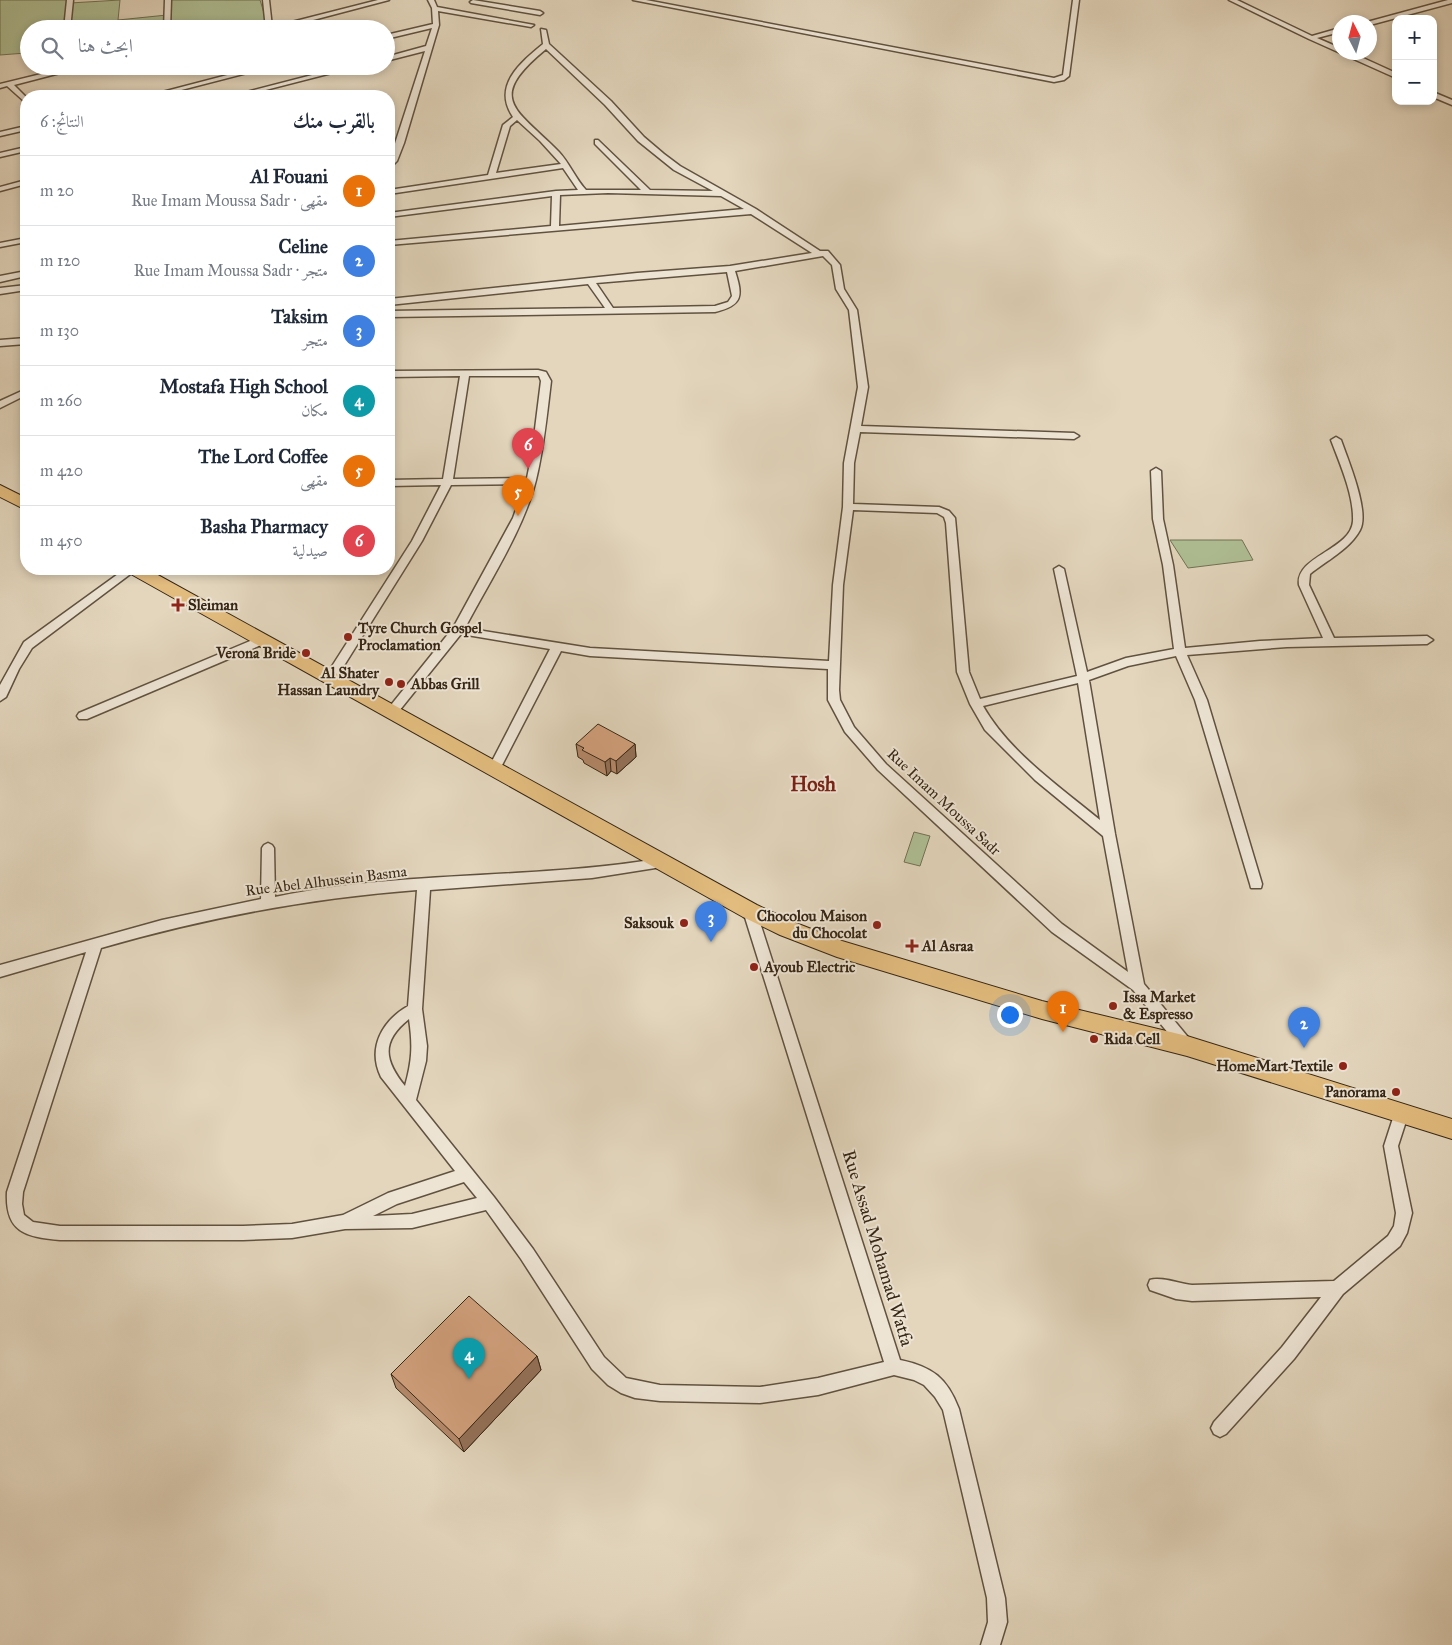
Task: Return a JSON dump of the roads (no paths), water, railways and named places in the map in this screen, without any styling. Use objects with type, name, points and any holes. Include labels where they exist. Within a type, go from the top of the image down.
[{"type":"main road","points":[[0,490],[20,502]]},
{"type":"main road","points":[[145,575],[750,911],[788,929],[837,948],[1042,1010],[1187,1046],[1452,1129]]},
{"type":"street","points":[[69,20],[70,0]]},
{"type":"street","points":[[168,0],[168,20]]},
{"type":"street","points":[[266,0],[269,20]]},
{"type":"street","points":[[306,20],[386,0]]},
{"type":"street","points":[[395,156],[436,25],[435,8],[432,0]]},
{"type":"street","points":[[636,0],[1054,80],[1062,79],[1066,76],[1076,0]]},
{"type":"street","points":[[1232,0],[1332,48]]},
{"type":"street","points":[[502,16],[518,1]]},
{"type":"street","points":[[1377,21],[1452,1]]},
{"type":"street","points":[[473,2],[540,13]]},
{"type":"street","points":[[435,8],[531,25],[541,25],[544,28],[542,37],[510,85],[509,103],[518,117],[537,133],[566,165],[572,180],[583,191]]},
{"type":"street","points":[[395,35],[436,25]]},
{"type":"street","points":[[1310,38],[1332,32]]},
{"type":"street","points":[[542,37],[608,103],[641,140],[676,168],[752,211],[819,254]]},
{"type":"street","points":[[395,57],[428,48]]},
{"type":"street","points":[[1359,60],[1392,74]]},
{"type":"street","points":[[0,86],[40,75]]},
{"type":"street","points":[[176,90],[235,75]]},
{"type":"street","points":[[259,90],[320,75]]},
{"type":"street","points":[[9,84],[20,95]]},
{"type":"street","points":[[1437,96],[1452,103]]},
{"type":"street","points":[[491,177],[507,125],[518,117]]},
{"type":"street","points":[[0,134],[20,129]]},
{"type":"street","points":[[598,142],[648,192]]},
{"type":"street","points":[[0,155],[20,150]]},
{"type":"street","points":[[395,191],[566,165]]},
{"type":"street","points":[[0,189],[20,184]]},
{"type":"street","points":[[395,214],[583,191],[722,194]]},
{"type":"street","points":[[555,229],[556,193]]},
{"type":"street","points":[[395,242],[752,211]]},
{"type":"street","points":[[0,245],[20,241]]},
{"type":"street","points":[[395,301],[590,281],[730,270],[819,254]]},
{"type":"street","name":"Rue Imam Moussa Sadr","points":[[819,254],[824,254],[833,260],[840,290],[853,310],[863,388],[849,464],[848,507],[838,585],[832,665],[834,700],[849,729],[882,766],[957,838],[1057,928],[1138,986],[1187,1046]]},
{"type":"street","points":[[395,312],[611,311],[724,308],[731,304],[737,296],[730,270]]},
{"type":"street","points":[[0,279],[20,275]]},
{"type":"street","points":[[590,281],[611,311]]},
{"type":"street","points":[[0,291],[20,289]]},
{"type":"street","points":[[0,343],[20,341]]},
{"type":"street","points":[[331,677],[417,541],[448,481],[465,373]]},
{"type":"street","points":[[391,713],[458,630],[518,518],[531,481],[544,406],[545,377],[538,373],[395,374]]},
{"type":"street","points":[[0,405],[20,395]]},
{"type":"street","points":[[856,429],[1074,436]]},
{"type":"street","points":[[1330,642],[1304,585],[1303,578],[1305,572],[1349,537],[1357,527],[1357,512],[1336,440]]},
{"type":"street","points":[[1156,471],[1158,519],[1168,565],[1180,652],[1201,700],[1256,884]]},
{"type":"street","points":[[395,483],[531,481]]},
{"type":"street","points":[[848,507],[939,510],[946,512],[951,524],[963,672],[976,704],[988,727],[1032,770],[1109,834]]},
{"type":"street","points":[[1060,568],[1138,986]]},
{"type":"street","points":[[0,697],[20,655],[28,645],[126,575]]},
{"type":"street","points":[[458,630],[557,647],[626,656],[832,665]]},
{"type":"street","points":[[83,716],[262,640]]},
{"type":"street","points":[[976,704],[1082,678],[1112,665],[1180,652],[1239,645],[1427,640]]},
{"type":"street","points":[[494,769],[557,647]]},
{"type":"street","points":[[268,848],[268,903]]},
{"type":"street","name":"Rue Abel Alhussein Basma","points":[[0,971],[162,925],[268,903],[353,890],[592,872],[640,867],[663,862]]},
{"type":"street","points":[[409,1102],[419,1062],[420,1046],[416,1009],[424,884]]},
{"type":"street","name":"Rue Assad Mohamad Watfa","points":[[416,1009],[401,1016],[384,1038],[381,1050],[382,1064],[386,1073],[488,1202],[554,1294],[598,1363],[610,1376],[621,1385],[660,1393],[740,1396],[841,1383],[894,1367],[750,911]]},
{"type":"street","points":[[96,943],[15,1192],[13,1208],[16,1219],[25,1227],[60,1233],[244,1233],[292,1231],[345,1222],[412,1221],[488,1202]]},
{"type":"street","points":[[1220,1428],[1288,1353],[1337,1288],[1394,1241],[1402,1228],[1403,1204],[1393,1161],[1392,1146],[1402,1112]]},
{"type":"street","points":[[345,1222],[392,1198],[466,1174]]},
{"type":"street","points":[[1156,1285],[1176,1291],[1192,1292],[1337,1288]]},
{"type":"street","points":[[894,1367],[913,1371],[937,1384],[946,1396],[951,1409],[999,1616],[996,1634],[990,1645]]},
{"type":"place","name":"Basha Pharmacy","points":[[528,469]]},
{"type":"place","name":"The Lord Coffee","points":[[518,516]]},
{"type":"place","name":"Sleiman","points":[[178,605]]},
{"type":"place","name":"Tyre Church Gospel Proclamation","points":[[348,637]]},
{"type":"place","name":"Verona Bride","points":[[306,653]]},
{"type":"place","name":"Al Shater Hassan Laundry","points":[[389,682]]},
{"type":"place","name":"Abbas Grill","points":[[401,684]]},
{"type":"place","name":"Saksouk","points":[[684,923]]},
{"type":"place","name":"Chocolou Maison du Chocolat","points":[[877,925]]},
{"type":"place","name":"Taksim","points":[[711,942]]},
{"type":"place","name":"Al Asraa","points":[[912,946]]},
{"type":"place","name":"Ayoub Electric","points":[[754,967]]},
{"type":"place","name":"Issa Market & Espresso","points":[[1113,1006]]},
{"type":"place","name":"Al Fouani","points":[[1063,1032]]},
{"type":"place","name":"Rida Cell","points":[[1094,1039]]},
{"type":"place","name":"Celine","points":[[1304,1048]]},
{"type":"place","name":"HomeMart Textile","points":[[1343,1066]]},
{"type":"place","name":"Panorama","points":[[1396,1092]]},
{"type":"place","name":"Mostafa High School","points":[[469,1379]]},
{"type":"district","name":"Hosh","points":[[813,784]]}]
